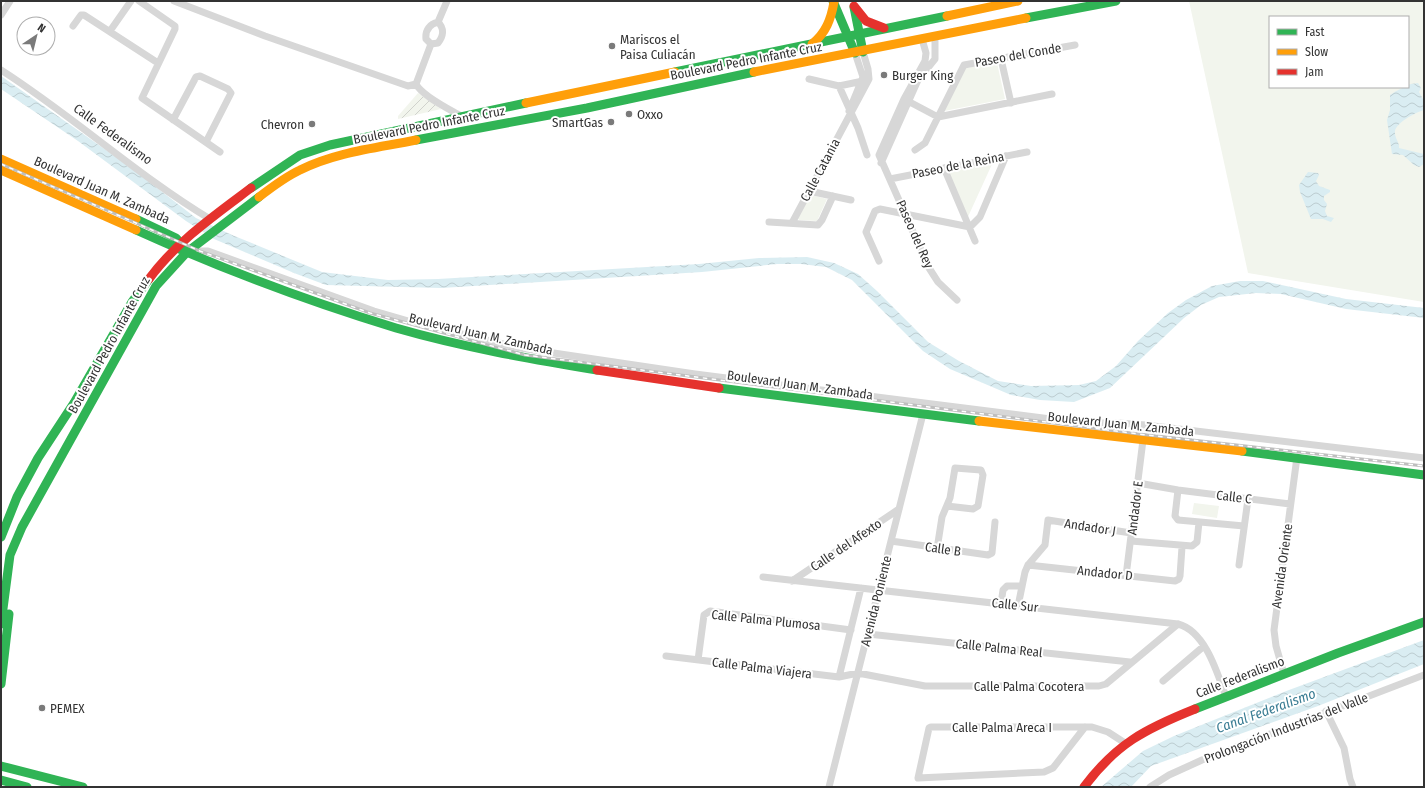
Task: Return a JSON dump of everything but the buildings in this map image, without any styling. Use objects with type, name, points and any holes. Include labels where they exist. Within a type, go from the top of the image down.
[{"type":"main road","name":"Boulevard Pedro Infante Cruz","points":[[1,537],[17,497],[34,464],[74,403],[119,324],[153,272],[191,234],[263,178],[306,153],[330,145],[739,58],[1018,1]]},
{"type":"main road","name":"Boulevard Pedro Infante Cruz","points":[[1,624],[10,555],[29,514],[147,300],[165,274],[188,251],[219,226],[294,172],[321,160],[587,108],[754,72],[859,53],[935,36],[1116,1]]},
{"type":"main road","points":[[834,2],[849,36],[859,53]]},
{"type":"main road","points":[[812,44],[826,29],[832,16],[834,2]]},
{"type":"main road","points":[[852,4],[866,21],[884,28]]},
{"type":"main road","points":[[852,4],[859,34],[859,53]]},
{"type":"main road","name":"Boulevard Juan M. Zambada","points":[[1,159],[157,228],[176,238],[179,245]]},
{"type":"main road","name":"Boulevard Juan M. Zambada","points":[[1,170],[281,290],[373,321],[439,340],[508,355],[633,376],[923,414],[1297,457],[1424,475]]},
{"type":"main road","points":[[1,684],[18,554],[18,539]]},
{"type":"main road","name":"Calle Federalismo","points":[[1084,787],[1099,767],[1125,743],[1157,724],[1226,696],[1424,622]]},
{"type":"main road","points":[[1,765],[83,787]]},
{"type":"main road","points":[[1,771],[64,787]]},
{"type":"main road","points":[[1,780],[27,787]]},
{"type":"street","points":[[1,15],[10,1]]},
{"type":"street","points":[[110,31],[130,1]]},
{"type":"street","points":[[139,1],[175,26],[175,29],[142,98],[220,152]]},
{"type":"street","points":[[174,1],[265,36],[408,86],[416,84]]},
{"type":"street","points":[[431,44],[426,39],[426,32],[432,24],[438,22],[447,1]]},
{"type":"street","points":[[73,26],[81,15],[84,14],[158,63]]},
{"type":"street","points":[[431,44],[438,43],[442,36],[442,28],[438,22]]},
{"type":"street","name":"Paseo del Rey","points":[[906,100],[918,80],[935,59],[935,36]]},
{"type":"street","name":"Paseo del Rey","points":[[922,39],[926,57],[906,100],[881,162],[890,178],[934,276],[957,300]]},
{"type":"street","points":[[416,84],[431,44]]},
{"type":"street","name":"Paseo del Conde","points":[[915,150],[925,143],[964,64],[1001,59],[1075,45]]},
{"type":"street","points":[[808,79],[839,86],[865,80],[862,73],[859,53]]},
{"type":"street","points":[[1001,59],[1011,103]]},
{"type":"street","name":"Calle Federalismo","points":[[1,70],[49,103],[209,220]]},
{"type":"street","points":[[173,120],[196,77],[200,76],[228,89],[231,93],[206,142]]},
{"type":"street","name":"Calle Catania","points":[[792,224],[850,114],[865,80]]},
{"type":"street","points":[[416,84],[432,98],[463,117]]},
{"type":"street","points":[[839,86],[867,155]]},
{"type":"street","points":[[906,100],[938,117],[1052,94]]},
{"type":"street","name":"Paseo de la Reina","points":[[890,178],[1027,152]]},
{"type":"street","points":[[970,227],[980,217],[1006,156]]},
{"type":"street","points":[[944,168],[975,241]]},
{"type":"street","points":[[809,191],[850,200]]},
{"type":"street","points":[[769,222],[816,226],[819,224],[833,196]]},
{"type":"street","points":[[879,261],[866,232],[874,212],[880,209],[970,227]]},
{"type":"street","name":"Boulevard Juan M. Zambada","points":[[188,251],[208,251],[374,311],[412,322],[534,350],[695,374],[1082,423],[1145,425],[1424,458]]},
{"type":"street","name":"Avenida Poniente","points":[[829,787],[880,590],[923,414]]},
{"type":"street","name":"Andador E","points":[[1126,576],[1143,440]]},
{"type":"street","name":"Avenida Oriente","points":[[1284,674],[1276,646],[1274,630],[1297,457]]},
{"type":"street","points":[[937,549],[942,517],[947,506],[954,469],[957,467],[981,470],[983,475],[978,506],[974,509],[947,506]]},
{"type":"street","name":"Calle C","points":[[1138,483],[1178,490],[1290,504]]},
{"type":"street","points":[[1178,490],[1176,518],[1182,521],[1244,526]]},
{"type":"street","points":[[1239,565],[1248,499]]},
{"type":"street","name":"Calle del Afexto","points":[[792,580],[899,509]]},
{"type":"street","name":"Andador J","points":[[1028,565],[1045,545],[1048,520],[1182,546]]},
{"type":"street","name":"Calle B","points":[[891,541],[937,549],[988,555],[992,551],[995,522]]},
{"type":"street","points":[[1182,546],[1192,546],[1197,542],[1199,522]]},
{"type":"street","name":"Andador D","points":[[1028,565],[1175,581],[1179,579],[1180,576],[1182,546]]},
{"type":"street","points":[[1018,606],[1021,586],[1028,565]]},
{"type":"street","name":"Calle Sur","points":[[763,577],[1186,626],[1196,633],[1204,646],[1226,696]]},
{"type":"street","points":[[1001,604],[1003,590],[1007,586],[1021,586]]},
{"type":"street","points":[[839,677],[861,588]]},
{"type":"street","name":"Calle Palma Plumosa","points":[[698,660],[704,615],[710,611],[851,630]]},
{"type":"street","name":"Calle Palma Cocotera","points":[[858,673],[925,686],[1099,686],[1106,684],[1130,662],[1178,624]]},
{"type":"street","name":"Calle Palma Real","points":[[868,634],[1130,662]]},
{"type":"street","points":[[1163,680],[1204,646]]},
{"type":"street","name":"Calle Palma Viajera","points":[[666,656],[839,677],[858,673]]},
{"type":"street","points":[[1222,686],[1281,663]]},
{"type":"street","name":"Prolongación Industrias del Valle","points":[[1150,787],[1169,775],[1202,760],[1326,711],[1424,675]]},
{"type":"street","points":[[1326,711],[1344,748],[1353,787]]},
{"type":"street","name":"Calle Palma Areca I","points":[[1085,727],[1053,768],[1044,772],[919,779],[918,777],[929,727],[1085,727],[1099,729],[1125,743]]},
{"type":"shaded area","points":[[1189,1],[1424,1],[1424,302],[1248,273]]},
{"type":"shaded area","points":[[997,63],[1005,99],[939,112],[960,69]]},
{"type":"shaded area","points":[[418,93],[441,109],[398,119],[398,116]]},
{"type":"shaded area","points":[[993,162],[967,219],[948,172]]},
{"type":"shaded area","points":[[807,194],[827,199],[817,221],[799,220],[796,216]]},
{"type":"shaded area","points":[[1194,503],[1219,506],[1217,518],[1192,514]]},
{"type":"water","points":[[1,76],[130,167],[196,218],[232,235],[322,272],[388,280],[438,279],[699,264],[759,258],[807,257],[834,263],[858,274],[928,342],[959,361],[998,381],[1031,386],[1079,385],[1096,381],[1116,366],[1138,341],[1168,313],[1186,300],[1212,286],[1240,281],[1263,281],[1346,299],[1424,308],[1424,318],[1346,309],[1281,294],[1256,293],[1219,297],[1201,305],[1184,318],[1110,388],[1074,402],[1040,400],[1011,395],[950,369],[923,351],[852,280],[826,267],[801,264],[777,264],[702,272],[441,288],[326,285],[214,239],[186,221],[78,141],[1,89]]},
{"type":"water","points":[[1418,83],[1421,88],[1419,92],[1424,101],[1424,110],[1403,121],[1396,128],[1395,133],[1399,148],[1424,154],[1424,164],[1419,167],[1414,165],[1403,155],[1392,154],[1387,120],[1390,110],[1390,95],[1402,88],[1409,88],[1409,85]]},
{"type":"water","points":[[1308,172],[1318,173],[1319,175],[1316,181],[1319,186],[1330,190],[1330,192],[1324,196],[1324,200],[1327,204],[1325,211],[1327,216],[1334,218],[1331,222],[1323,219],[1311,219],[1300,192],[1299,185]]},
{"type":"water","name":"Canal Federalismo","points":[[1424,640],[1424,664],[1318,706],[1151,766],[1131,787],[1101,787],[1143,751],[1174,736],[1289,690]]},
{"type":"railway","points":[[1,164],[200,251],[370,313],[525,355],[1139,434],[1424,466]]},
{"type":"traffic: fast","points":[[833,1],[855,53]]},
{"type":"traffic: fast","points":[[1026,18],[1116,1]]},
{"type":"traffic: fast","points":[[854,7],[863,52]]},
{"type":"traffic: fast","points":[[675,72],[947,16]]},
{"type":"traffic: fast","points":[[416,140],[587,108],[754,72]]},
{"type":"traffic: fast","points":[[251,188],[300,155],[330,145],[526,103]]},
{"type":"traffic: fast","points":[[1,624],[10,555],[22,527],[156,286],[187,252],[259,197]]},
{"type":"traffic: fast","points":[[136,219],[176,238],[185,248]]},
{"type":"traffic: fast","points":[[136,230],[200,258],[264,283],[330,307],[396,328],[471,347],[597,370]]},
{"type":"traffic: fast","points":[[1,537],[17,497],[38,458],[74,403],[132,302],[149,279]]},
{"type":"traffic: fast","points":[[719,388],[979,421]]},
{"type":"traffic: fast","points":[[1242,451],[1424,475]]},
{"type":"traffic: fast","points":[[1,684],[9,614]]},
{"type":"traffic: fast","points":[[1195,709],[1338,653],[1424,622]]},
{"type":"traffic: fast","points":[[1,766],[83,787]]},
{"type":"traffic: fast","points":[[1,780],[27,787]]},
{"type":"traffic: slow","points":[[947,16],[1018,1]]},
{"type":"traffic: slow","points":[[812,44],[821,35],[827,25],[834,2]]},
{"type":"traffic: slow","points":[[754,72],[1026,18]]},
{"type":"traffic: slow","points":[[526,103],[675,72]]},
{"type":"traffic: slow","points":[[259,197],[289,176],[314,164],[357,151],[416,140]]},
{"type":"traffic: slow","points":[[1,159],[136,219]]},
{"type":"traffic: slow","points":[[1,170],[136,230]]},
{"type":"traffic: slow","points":[[979,421],[1242,451]]},
{"type":"traffic: jam","points":[[854,6],[866,21],[884,28]]},
{"type":"traffic: jam","points":[[149,279],[171,253],[184,241],[251,188]]},
{"type":"traffic: jam","points":[[597,370],[719,388]]},
{"type":"traffic: jam","points":[[1084,787],[1108,759],[1133,739],[1146,731],[1195,709]]},
{"type":"place","name":"Mariscos el Paisa Culiacán","points":[[612,46]]},
{"type":"place","name":"Burger King","points":[[884,75]]},
{"type":"place","name":"Oxxo","points":[[629,114]]},
{"type":"place","name":"SmartGas","points":[[611,122]]},
{"type":"place","name":"Chevron","points":[[312,124]]},
{"type":"place","name":"PEMEX","points":[[42,708]]}]
